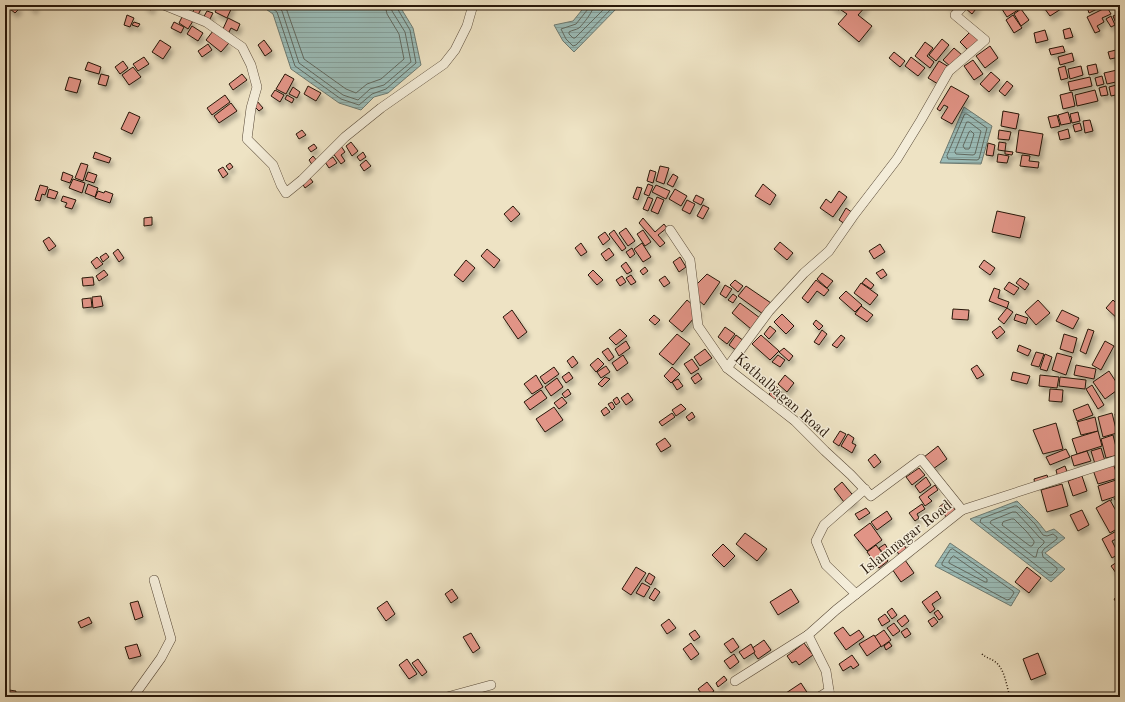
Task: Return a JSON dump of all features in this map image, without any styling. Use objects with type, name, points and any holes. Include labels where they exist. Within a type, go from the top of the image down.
[{"type":"street","points":[[164,5],[206,22],[242,47],[251,65],[257,87],[251,108],[247,139],[273,165],[286,193],[302,180],[345,136],[380,108],[444,64],[455,50],[467,26],[473,5]]},
{"type":"street","points":[[727,368],[769,311],[804,273],[829,251],[854,215],[897,159],[949,71],[985,40],[955,15],[964,5]]},
{"type":"street","name":"Kathalbagan Road","points":[[670,230],[690,260],[698,326],[727,368],[795,421],[865,489]]},
{"type":"street","points":[[856,594],[826,565],[816,541],[824,525],[865,489],[871,496],[921,459],[962,510]]},
{"type":"street","name":"Islamnagar Road","points":[[736,681],[808,635],[856,594],[962,510],[1120,459]]},
{"type":"street","points":[[133,697],[160,658],[171,639],[154,580]]},
{"type":"street","points":[[808,635],[826,672],[830,694],[819,697]]},
{"type":"street","points":[[447,697],[491,685]]},
{"type":"path","points":[[1111,500],[1120,496]]},
{"type":"path","points":[[982,654],[984,657],[994,661],[1002,669],[1010,697]]},
{"type":"water","points":[[260,5],[399,5],[413,28],[421,65],[388,93],[374,97],[361,110],[339,103],[291,69],[273,14]]},
{"type":"water","points":[[586,5],[619,6],[574,52],[563,41],[554,25],[573,21]]},
{"type":"water","points":[[964,107],[992,126],[981,164],[940,163]]},
{"type":"water","points":[[1017,501],[1046,532],[1054,529],[1065,538],[1045,553],[1065,569],[1051,582],[970,519]]},
{"type":"water","points":[[950,543],[1020,591],[1011,606],[935,566]]},
{"type":"building","points":[[5,5],[16,5],[20,8],[15,13]]},
{"type":"building","points":[[28,5],[37,5],[34,10]]},
{"type":"building","points":[[143,5],[154,5],[151,10]]},
{"type":"building","points":[[175,5],[191,5],[189,10]]},
{"type":"building","points":[[219,5],[233,5],[227,18],[215,12]]},
{"type":"building","points":[[830,5],[841,5],[839,10]]},
{"type":"building","points":[[846,5],[867,5],[858,15],[872,26],[859,42],[838,24],[847,14],[841,10]]},
{"type":"building","points":[[947,5],[957,5],[953,10]]},
{"type":"building","points":[[968,5],[979,5],[972,14],[965,8]]},
{"type":"building","points":[[1014,5],[1018,10],[1007,17],[1000,6]]},
{"type":"building","points":[[1042,5],[1058,5],[1061,9],[1050,16]]},
{"type":"building","points":[[1095,5],[1097,9],[1089,13],[1087,7]]},
{"type":"building","points":[[1097,5],[1106,5],[1099,9]]},
{"type":"building","points":[[195,7],[201,9],[197,17],[192,14]]},
{"type":"building","points":[[1107,7],[1111,14],[1102,18],[1104,22],[1097,26],[1100,31],[1095,33],[1087,17]]},
{"type":"building","points":[[1021,9],[1029,20],[1021,26],[1014,14]]},
{"type":"building","points":[[207,11],[213,13],[209,21],[203,18]]},
{"type":"building","points":[[1120,13],[1120,19],[1115,21],[1113,16]]},
{"type":"building","points":[[127,15],[134,18],[130,27],[124,25]]},
{"type":"building","points":[[183,15],[193,21],[188,29],[179,23]]},
{"type":"building","points":[[1013,15],[1022,28],[1014,33],[1006,20]]},
{"type":"building","points":[[1111,16],[1115,25],[1111,27],[1106,19]]},
{"type":"building","points":[[228,18],[240,24],[237,31],[231,28],[228,34],[222,31]]},
{"type":"building","points":[[134,22],[140,24],[138,27],[132,25]]},
{"type":"building","points":[[174,22],[184,27],[181,33],[171,28]]},
{"type":"building","points":[[192,26],[203,33],[198,41],[187,34]]},
{"type":"building","points":[[1070,28],[1073,37],[1065,39],[1063,30]]},
{"type":"building","points":[[1045,30],[1048,40],[1036,43],[1034,33]]},
{"type":"building","points":[[213,31],[229,43],[221,52],[206,40]]},
{"type":"building","points":[[971,31],[981,42],[970,52],[960,42]]},
{"type":"building","points":[[942,39],[949,45],[936,61],[929,55]]},
{"type":"building","points":[[160,40],[171,47],[163,59],[152,52]]},
{"type":"building","points":[[264,40],[272,51],[265,56],[258,45]]},
{"type":"building","points":[[925,42],[933,48],[927,56],[934,62],[930,68],[915,56]]},
{"type":"building","points":[[208,44],[212,50],[202,57],[198,51]]},
{"type":"building","points":[[990,46],[998,58],[985,68],[976,56]]},
{"type":"building","points":[[1063,46],[1065,52],[1051,55],[1049,49]]},
{"type":"building","points":[[954,48],[962,55],[951,67],[943,60]]},
{"type":"building","points":[[1120,49],[1120,57],[1110,59],[1108,52]]},
{"type":"building","points":[[894,52],[905,61],[900,67],[889,58]]},
{"type":"building","points":[[1072,53],[1074,61],[1060,65],[1058,57]]},
{"type":"building","points":[[144,57],[149,64],[138,71],[133,64]]},
{"type":"building","points":[[911,57],[925,68],[918,76],[905,66]]},
{"type":"building","points":[[973,60],[983,74],[974,80],[964,66]]},
{"type":"building","points":[[123,61],[128,68],[120,74],[115,67]]},
{"type":"building","points":[[939,61],[949,67],[938,84],[928,78]]},
{"type":"building","points":[[88,62],[101,67],[99,74],[85,70]]},
{"type":"building","points":[[1116,63],[1120,63],[1120,78]]},
{"type":"building","points":[[1096,64],[1098,73],[1089,75],[1087,66]]},
{"type":"building","points":[[1065,66],[1068,78],[1061,80],[1058,68]]},
{"type":"building","points":[[1081,66],[1083,75],[1070,79],[1068,69]]},
{"type":"building","points":[[133,67],[141,77],[129,85],[122,75]]},
{"type":"building","points":[[1117,70],[1120,81],[1107,84],[1104,73]]},
{"type":"building","points":[[991,72],[1000,80],[989,92],[980,84]]},
{"type":"building","points":[[101,74],[109,76],[106,86],[98,84]]},
{"type":"building","points":[[242,74],[247,80],[233,90],[229,84]]},
{"type":"building","points":[[285,74],[294,79],[286,94],[276,89]]},
{"type":"building","points":[[1102,76],[1104,84],[1097,86],[1095,78]]},
{"type":"building","points":[[69,77],[81,80],[77,93],[65,90]]},
{"type":"building","points":[[1090,77],[1092,86],[1070,91],[1068,82]]},
{"type":"building","points":[[1007,81],[1013,86],[1005,96],[999,91]]},
{"type":"building","points":[[1120,84],[1120,94],[1111,96],[1109,87]]},
{"type":"building","points":[[308,86],[321,93],[316,101],[304,94]]},
{"type":"building","points":[[951,86],[969,96],[952,124],[941,118],[948,107],[944,105],[940,111],[937,109]]},
{"type":"building","points":[[1106,86],[1108,95],[1101,96],[1099,88]]},
{"type":"building","points":[[293,87],[300,92],[297,98],[289,94]]},
{"type":"building","points":[[275,90],[284,95],[280,102],[271,96]]},
{"type":"building","points":[[1095,90],[1098,101],[1077,106],[1075,95]]},
{"type":"building","points":[[1072,92],[1075,106],[1063,109],[1060,95]]},
{"type":"building","points":[[225,95],[230,102],[212,115],[207,108]]},
{"type":"building","points":[[287,95],[294,99],[292,103],[285,99]]},
{"type":"building","points":[[257,101],[263,108],[259,111],[253,105]]},
{"type":"building","points":[[231,103],[237,111],[219,123],[214,116]]},
{"type":"building","points":[[1003,111],[1019,114],[1016,129],[1001,126]]},
{"type":"building","points":[[129,112],[140,117],[132,134],[121,129]]},
{"type":"building","points":[[1068,112],[1071,123],[1061,125],[1058,115]]},
{"type":"building","points":[[1078,112],[1080,121],[1072,123],[1070,114]]},
{"type":"building","points":[[1057,115],[1060,126],[1051,128],[1048,117]]},
{"type":"building","points":[[1090,120],[1093,131],[1085,133],[1083,121]]},
{"type":"building","points":[[1080,123],[1082,130],[1075,132],[1073,125]]},
{"type":"building","points":[[1068,129],[1070,138],[1060,140],[1058,132]]},
{"type":"building","points":[[302,130],[306,135],[299,139],[296,134]]},
{"type":"building","points":[[999,130],[1011,132],[1009,140],[998,139]]},
{"type":"building","points":[[1019,130],[1043,134],[1039,156],[1016,152]]},
{"type":"building","points":[[351,142],[358,151],[352,156],[346,146]]},
{"type":"building","points":[[999,142],[1006,143],[1005,151],[998,150]]},
{"type":"building","points":[[988,143],[995,145],[993,156],[986,155]]},
{"type":"building","points":[[314,144],[317,148],[311,152],[308,148]]},
{"type":"building","points":[[341,146],[345,152],[341,155],[345,161],[341,164],[332,152]]},
{"type":"building","points":[[1005,151],[1013,152],[1012,155],[1005,154]]},
{"type":"building","points":[[95,152],[111,158],[109,163],[93,158]]},
{"type":"building","points":[[363,152],[366,157],[360,161],[357,157]]},
{"type":"building","points":[[998,154],[1009,156],[1007,163],[997,162]]},
{"type":"building","points":[[1022,155],[1030,156],[1029,161],[1039,162],[1038,168],[1020,166]]},
{"type":"building","points":[[313,156],[318,162],[313,166],[309,160]]},
{"type":"building","points":[[333,157],[337,163],[329,168],[325,162]]},
{"type":"building","points":[[366,160],[371,166],[364,171],[360,165]]},
{"type":"building","points":[[81,163],[88,165],[83,181],[75,178]]},
{"type":"building","points":[[230,163],[233,167],[229,170],[226,166]]},
{"type":"building","points":[[660,166],[669,168],[664,184],[656,181]]},
{"type":"building","points":[[223,167],[228,174],[223,178],[218,170]]},
{"type":"building","points":[[650,170],[656,172],[653,183],[647,181]]},
{"type":"building","points":[[63,172],[73,176],[70,183],[61,180]]},
{"type":"building","points":[[88,172],[97,175],[94,183],[85,180]]},
{"type":"building","points":[[673,174],[678,177],[673,187],[667,184]]},
{"type":"building","points":[[310,178],[313,182],[305,188],[302,183]]},
{"type":"building","points":[[73,179],[85,183],[82,193],[69,188]]},
{"type":"building","points":[[88,184],[98,188],[95,197],[85,193]]},
{"type":"building","points":[[648,184],[653,186],[649,196],[644,194]]},
{"type":"building","points":[[763,184],[776,195],[770,205],[755,196]]},
{"type":"building","points":[[40,185],[48,187],[45,195],[42,194],[40,201],[35,200]]},
{"type":"building","points":[[656,185],[670,191],[666,199],[652,192]]},
{"type":"building","points":[[637,187],[642,188],[638,200],[633,198]]},
{"type":"building","points":[[49,189],[58,192],[55,199],[47,197]]},
{"type":"building","points":[[675,189],[687,196],[681,206],[669,199]]},
{"type":"building","points":[[98,191],[104,193],[105,191],[113,194],[110,203],[95,198]]},
{"type":"building","points":[[839,191],[847,197],[833,217],[820,208],[826,199],[831,203]]},
{"type":"building","points":[[696,195],[704,199],[701,205],[693,201]]},
{"type":"building","points":[[63,196],[76,200],[72,209],[65,207],[67,203],[61,201]]},
{"type":"building","points":[[648,197],[653,199],[648,211],[643,209]]},
{"type":"building","points":[[657,197],[664,200],[658,214],[651,211]]},
{"type":"building","points":[[687,200],[695,204],[690,214],[682,210]]},
{"type":"building","points":[[703,205],[709,208],[703,219],[697,216]]},
{"type":"building","points":[[513,206],[520,214],[511,222],[504,214]]},
{"type":"building","points":[[846,208],[853,213],[845,224],[839,220]]},
{"type":"building","points":[[997,211],[1025,217],[1020,238],[992,232]]},
{"type":"building","points":[[152,217],[152,225],[144,226],[144,218]]},
{"type":"building","points":[[643,218],[655,232],[664,224],[667,228],[658,235],[665,243],[660,247],[639,223]]},
{"type":"building","points":[[626,228],[635,241],[628,246],[619,233]]},
{"type":"building","points":[[614,230],[626,248],[622,251],[609,234]]},
{"type":"building","points":[[643,230],[651,242],[645,246],[637,234]]},
{"type":"building","points":[[605,232],[610,239],[603,245],[598,237]]},
{"type":"building","points":[[49,237],[56,246],[49,251],[43,241]]},
{"type":"building","points":[[780,242],[793,253],[787,260],[774,249]]},
{"type":"building","points":[[581,243],[587,252],[581,256],[575,248]]},
{"type":"building","points":[[642,243],[651,257],[643,262],[634,249]]},
{"type":"building","points":[[880,244],[885,252],[874,259],[869,251]]},
{"type":"building","points":[[609,248],[614,255],[606,261],[601,254]]},
{"type":"building","points":[[632,248],[635,254],[630,258],[626,252]]},
{"type":"building","points":[[118,249],[124,258],[119,262],[113,253]]},
{"type":"building","points":[[487,249],[500,260],[494,268],[481,256]]},
{"type":"building","points":[[106,253],[109,257],[103,262],[100,257]]},
{"type":"building","points":[[97,257],[103,264],[96,269],[91,262]]},
{"type":"building","points":[[680,257],[686,267],[679,272],[673,262]]},
{"type":"building","points":[[466,260],[475,268],[463,282],[454,275]]},
{"type":"building","points":[[984,260],[995,268],[990,275],[979,267]]},
{"type":"building","points":[[626,262],[632,271],[627,274],[621,266]]},
{"type":"building","points":[[645,267],[648,271],[643,275],[640,271]]},
{"type":"building","points":[[883,269],[887,275],[881,279],[876,273]]},
{"type":"building","points":[[104,270],[108,275],[99,281],[96,276]]},
{"type":"building","points":[[593,270],[603,280],[597,285],[588,275]]},
{"type":"building","points":[[822,273],[833,281],[827,288],[817,279]]},
{"type":"building","points":[[707,274],[720,282],[704,305],[698,300],[695,286]]},
{"type":"building","points":[[631,275],[636,282],[631,285],[626,278]]},
{"type":"building","points":[[622,276],[626,282],[620,286],[616,280]]},
{"type":"building","points":[[665,276],[670,283],[664,287],[659,280]]},
{"type":"building","points":[[93,277],[94,285],[83,286],[82,278]]},
{"type":"building","points":[[866,278],[874,285],[871,289],[862,283]]},
{"type":"building","points":[[1020,278],[1029,284],[1025,290],[1016,283]]},
{"type":"building","points":[[735,280],[743,286],[738,292],[730,285]]},
{"type":"building","points":[[816,280],[829,290],[824,296],[817,291],[808,303],[802,298]]},
{"type":"building","points":[[1009,282],[1019,288],[1014,295],[1004,289]]},
{"type":"building","points":[[861,283],[878,295],[870,305],[854,293]]},
{"type":"building","points":[[725,285],[732,289],[726,298],[720,294]]},
{"type":"building","points":[[746,286],[771,303],[763,314],[738,296]]},
{"type":"building","points":[[994,288],[1000,290],[998,298],[1009,302],[1007,308],[989,301]]},
{"type":"building","points":[[846,291],[862,305],[855,312],[839,298]]},
{"type":"building","points":[[733,294],[737,297],[733,303],[728,300]]},
{"type":"building","points":[[101,296],[103,306],[93,308],[92,297]]},
{"type":"building","points":[[91,298],[92,307],[83,308],[82,299]]},
{"type":"building","points":[[687,300],[700,311],[682,332],[669,321]]},
{"type":"building","points":[[1038,300],[1050,313],[1036,325],[1025,312]]},
{"type":"building","points":[[1113,300],[1120,307],[1120,321],[1106,308]]},
{"type":"building","points":[[740,303],[760,318],[751,329],[732,313]]},
{"type":"building","points":[[861,306],[873,315],[867,322],[855,314]]},
{"type":"building","points":[[1007,308],[1013,312],[1004,324],[998,319]]},
{"type":"building","points":[[953,309],[969,310],[968,320],[952,319]]},
{"type":"building","points":[[512,310],[527,332],[518,339],[503,317]]},
{"type":"building","points":[[1062,310],[1079,318],[1073,329],[1056,321]]},
{"type":"building","points":[[782,314],[794,326],[786,334],[774,322]]},
{"type":"building","points":[[1016,314],[1028,318],[1026,324],[1014,320]]},
{"type":"building","points":[[654,315],[660,320],[655,325],[649,320]]},
{"type":"building","points":[[816,320],[823,326],[819,330],[813,324]]},
{"type":"building","points":[[770,326],[776,331],[769,339],[764,334]]},
{"type":"building","points":[[1000,326],[1005,332],[997,339],[992,332]]},
{"type":"building","points":[[725,327],[735,334],[727,344],[718,337]]},
{"type":"building","points":[[620,329],[627,336],[616,345],[609,338]]},
{"type":"building","points":[[1088,329],[1094,331],[1086,354],[1080,351]]},
{"type":"building","points":[[822,330],[827,334],[819,345],[814,342]]},
{"type":"building","points":[[677,334],[690,344],[673,365],[659,354]]},
{"type":"building","points":[[1064,334],[1077,338],[1073,353],[1060,349]]},
{"type":"building","points":[[736,335],[744,341],[737,351],[729,345]]},
{"type":"building","points":[[761,335],[779,351],[770,360],[752,344]]},
{"type":"building","points":[[841,335],[845,338],[837,348],[832,345]]},
{"type":"building","points":[[626,341],[630,348],[619,356],[615,349]]},
{"type":"building","points":[[1105,341],[1114,346],[1101,370],[1092,365]]},
{"type":"building","points":[[1019,345],[1031,350],[1028,356],[1017,351]]},
{"type":"building","points":[[608,348],[614,357],[609,361],[602,352]]},
{"type":"building","points":[[784,348],[793,356],[789,361],[779,352]]},
{"type":"building","points":[[705,349],[712,358],[700,366],[694,357]]},
{"type":"building","points":[[1036,352],[1044,354],[1039,367],[1031,365]]},
{"type":"building","points":[[1057,353],[1072,357],[1066,375],[1052,370]]},
{"type":"building","points":[[1045,354],[1052,357],[1047,371],[1040,369]]},
{"type":"building","points":[[623,355],[628,363],[617,371],[612,363]]},
{"type":"building","points":[[778,355],[785,360],[780,367],[772,362]]},
{"type":"building","points":[[573,356],[578,363],[572,368],[567,361]]},
{"type":"building","points":[[598,358],[604,364],[596,372],[590,365]]},
{"type":"building","points":[[692,359],[699,369],[691,374],[684,364]]},
{"type":"building","points":[[977,365],[984,375],[977,379],[971,369]]},
{"type":"building","points":[[1076,365],[1096,369],[1094,379],[1074,375]]},
{"type":"building","points":[[606,366],[610,372],[601,378],[597,372]]},
{"type":"building","points":[[554,367],[559,374],[545,384],[540,377]]},
{"type":"building","points":[[672,367],[680,374],[671,383],[664,376]]},
{"type":"building","points":[[1109,371],[1120,388],[1105,399],[1093,382]]},
{"type":"building","points":[[569,372],[573,378],[566,383],[562,377]]},
{"type":"building","points":[[1013,372],[1030,376],[1027,384],[1011,380]]},
{"type":"building","points":[[698,373],[702,379],[695,384],[691,378]]},
{"type":"building","points":[[536,375],[543,387],[532,394],[524,384]]},
{"type":"building","points":[[785,375],[794,383],[787,392],[778,384]]},
{"type":"building","points":[[1040,375],[1059,377],[1057,388],[1039,386]]},
{"type":"building","points":[[605,377],[610,379],[602,387],[598,384]]},
{"type":"building","points":[[1060,377],[1086,380],[1085,389],[1059,386]]},
{"type":"building","points":[[557,378],[563,387],[551,396],[545,387]]},
{"type":"building","points":[[678,379],[683,386],[677,390],[672,382]]},
{"type":"building","points":[[1092,385],[1104,405],[1098,409],[1086,389]]},
{"type":"building","points":[[776,386],[782,392],[774,400],[769,394]]},
{"type":"building","points":[[568,389],[571,394],[565,398],[562,394]]},
{"type":"building","points":[[1050,389],[1063,390],[1062,402],[1049,401]]},
{"type":"building","points":[[541,390],[547,398],[530,410],[524,402]]},
{"type":"building","points":[[628,393],[633,400],[626,405],[621,398]]},
{"type":"building","points":[[562,397],[567,403],[559,409],[554,403]]},
{"type":"building","points":[[617,397],[620,402],[616,405],[613,400]]},
{"type":"building","points":[[612,402],[615,407],[612,410],[608,404]]},
{"type":"building","points":[[681,404],[686,409],[676,416],[672,410]]},
{"type":"building","points":[[1088,404],[1093,415],[1077,421],[1073,410]]},
{"type":"building","points":[[554,407],[563,420],[545,432],[536,419]]},
{"type":"building","points":[[606,407],[610,412],[604,416],[601,411]]},
{"type":"building","points":[[692,412],[695,417],[689,421],[686,417]]},
{"type":"building","points":[[1120,412],[1120,431],[1119,432],[1115,414]]},
{"type":"building","points":[[672,413],[675,417],[662,426],[659,422]]},
{"type":"building","points":[[1112,413],[1117,433],[1103,437],[1098,417]]},
{"type":"building","points":[[1095,417],[1098,431],[1081,435],[1077,422]]},
{"type":"building","points":[[1056,423],[1063,449],[1043,454],[1033,430]]},
{"type":"building","points":[[840,431],[846,434],[839,446],[833,442]]},
{"type":"building","points":[[1098,431],[1102,446],[1077,454],[1072,439]]},
{"type":"building","points":[[848,434],[854,438],[852,443],[856,445],[852,453],[841,446]]},
{"type":"building","points":[[1113,435],[1118,455],[1106,458],[1101,439]]},
{"type":"building","points":[[665,438],[671,446],[661,452],[656,444]]},
{"type":"building","points":[[938,446],[947,459],[933,469],[924,457]]},
{"type":"building","points":[[1101,448],[1105,461],[1095,464],[1091,451]]},
{"type":"building","points":[[1066,449],[1070,457],[1050,465],[1046,457]]},
{"type":"building","points":[[1087,451],[1091,461],[1074,466],[1071,456]]},
{"type":"building","points":[[875,454],[881,462],[874,468],[868,460]]},
{"type":"building","points":[[1120,462],[1120,474],[1117,463]]},
{"type":"building","points":[[1113,463],[1118,478],[1098,484],[1093,470]]},
{"type":"building","points":[[1065,466],[1068,474],[1058,478],[1056,470]]},
{"type":"building","points":[[919,468],[925,475],[912,485],[906,477]]},
{"type":"building","points":[[1047,475],[1049,481],[1035,485],[1034,479]]},
{"type":"building","points":[[1082,476],[1087,491],[1073,496],[1068,481]]},
{"type":"building","points":[[926,477],[931,485],[920,493],[915,486]]},
{"type":"building","points":[[1119,479],[1120,495],[1102,501],[1098,486]]},
{"type":"building","points":[[842,482],[856,499],[847,506],[834,489]]},
{"type":"building","points":[[1062,484],[1068,506],[1047,512],[1041,490]]},
{"type":"building","points":[[935,485],[938,490],[928,497],[932,501],[925,506],[919,497]]},
{"type":"building","points":[[948,500],[956,511],[947,518],[939,507]]},
{"type":"building","points":[[1110,500],[1120,518],[1120,527],[1110,533],[1096,508]]},
{"type":"building","points":[[922,504],[925,509],[917,514],[919,518],[915,521],[909,513]]},
{"type":"building","points":[[866,508],[870,513],[859,520],[855,514]]},
{"type":"building","points":[[1082,510],[1089,525],[1078,531],[1070,515]]},
{"type":"building","points":[[887,511],[892,519],[877,530],[871,522]]},
{"type":"building","points":[[870,523],[882,540],[867,551],[854,535]]},
{"type":"building","points":[[1120,529],[1120,537],[1112,541],[1116,549],[1120,547],[1120,553],[1112,558],[1102,539]]},
{"type":"building","points":[[745,533],[767,549],[757,561],[736,544]]},
{"type":"building","points":[[900,539],[908,551],[901,557],[892,545]]},
{"type":"building","points":[[723,544],[735,556],[724,567],[712,555]]},
{"type":"building","points":[[885,544],[888,549],[883,553],[879,548]]},
{"type":"building","points":[[876,545],[888,561],[879,568],[867,552]]},
{"type":"building","points":[[905,560],[914,573],[901,582],[892,569]]},
{"type":"building","points":[[1117,562],[1120,570],[1116,573],[1111,566]]},
{"type":"building","points":[[636,567],[646,573],[631,595],[622,589]]},
{"type":"building","points":[[1027,567],[1041,578],[1029,593],[1015,582]]},
{"type":"building","points":[[649,573],[655,577],[651,585],[645,581]]},
{"type":"building","points":[[642,583],[650,587],[644,597],[636,593]]},
{"type":"building","points":[[655,588],[660,592],[654,601],[649,598]]},
{"type":"building","points":[[452,589],[458,598],[451,603],[445,594]]},
{"type":"building","points":[[791,589],[799,602],[778,615],[770,602]]},
{"type":"building","points":[[937,591],[941,598],[932,604],[935,609],[930,613],[922,602]]},
{"type":"building","points":[[1120,595],[1120,603],[1118,605],[1114,599]]},
{"type":"building","points":[[138,601],[143,617],[135,620],[130,603]]},
{"type":"building","points":[[387,601],[395,614],[386,621],[377,608]]},
{"type":"building","points":[[892,608],[897,615],[892,619],[887,612]]},
{"type":"building","points":[[938,610],[943,617],[939,620],[934,613]]},
{"type":"building","points":[[885,614],[890,621],[882,626],[878,619]]},
{"type":"building","points":[[905,615],[909,621],[902,627],[897,621]]},
{"type":"building","points":[[89,617],[92,623],[81,628],[78,622]]},
{"type":"building","points":[[934,617],[938,622],[932,627],[928,621]]},
{"type":"building","points":[[669,619],[676,628],[667,634],[661,625]]},
{"type":"building","points":[[894,623],[900,631],[893,636],[887,628]]},
{"type":"building","points":[[843,627],[850,636],[859,630],[864,637],[846,650],[834,633]]},
{"type":"building","points":[[907,628],[911,634],[905,638],[901,632]]},
{"type":"building","points":[[695,630],[700,637],[694,641],[689,634]]},
{"type":"building","points":[[884,630],[891,640],[881,647],[874,637]]},
{"type":"building","points":[[471,633],[480,648],[473,653],[463,637]]},
{"type":"building","points":[[874,635],[881,646],[867,656],[859,644]]},
{"type":"building","points":[[733,638],[739,647],[731,653],[724,644]]},
{"type":"building","points":[[764,640],[771,650],[758,659],[751,649]]},
{"type":"building","points":[[889,642],[892,646],[886,650],[884,646]]},
{"type":"building","points":[[691,643],[699,654],[691,660],[683,649]]},
{"type":"building","points":[[804,643],[813,655],[799,665],[796,661],[792,663],[787,656]]},
{"type":"building","points":[[137,644],[141,656],[129,659],[125,647]]},
{"type":"building","points":[[751,644],[755,652],[744,659],[739,652]]},
{"type":"building","points":[[1038,653],[1046,674],[1031,680],[1023,659]]},
{"type":"building","points":[[734,654],[739,662],[730,669],[724,661]]},
{"type":"building","points":[[852,655],[859,665],[853,669],[851,666],[843,671],[839,664]]},
{"type":"building","points":[[407,659],[417,674],[409,679],[399,665]]},
{"type":"building","points":[[418,659],[427,672],[422,676],[412,663]]},
{"type":"building","points":[[724,676],[727,680],[718,687],[716,683]]},
{"type":"building","points":[[707,682],[714,691],[704,697],[698,689]]},
{"type":"building","points":[[801,683],[810,697],[780,697]]},
{"type":"building","points":[[9,690],[16,691],[15,697],[8,697]]},
{"type":"building","points":[[474,692],[475,697],[461,697]]},
{"type":"building","points":[[869,694],[869,697],[856,697]]}]
